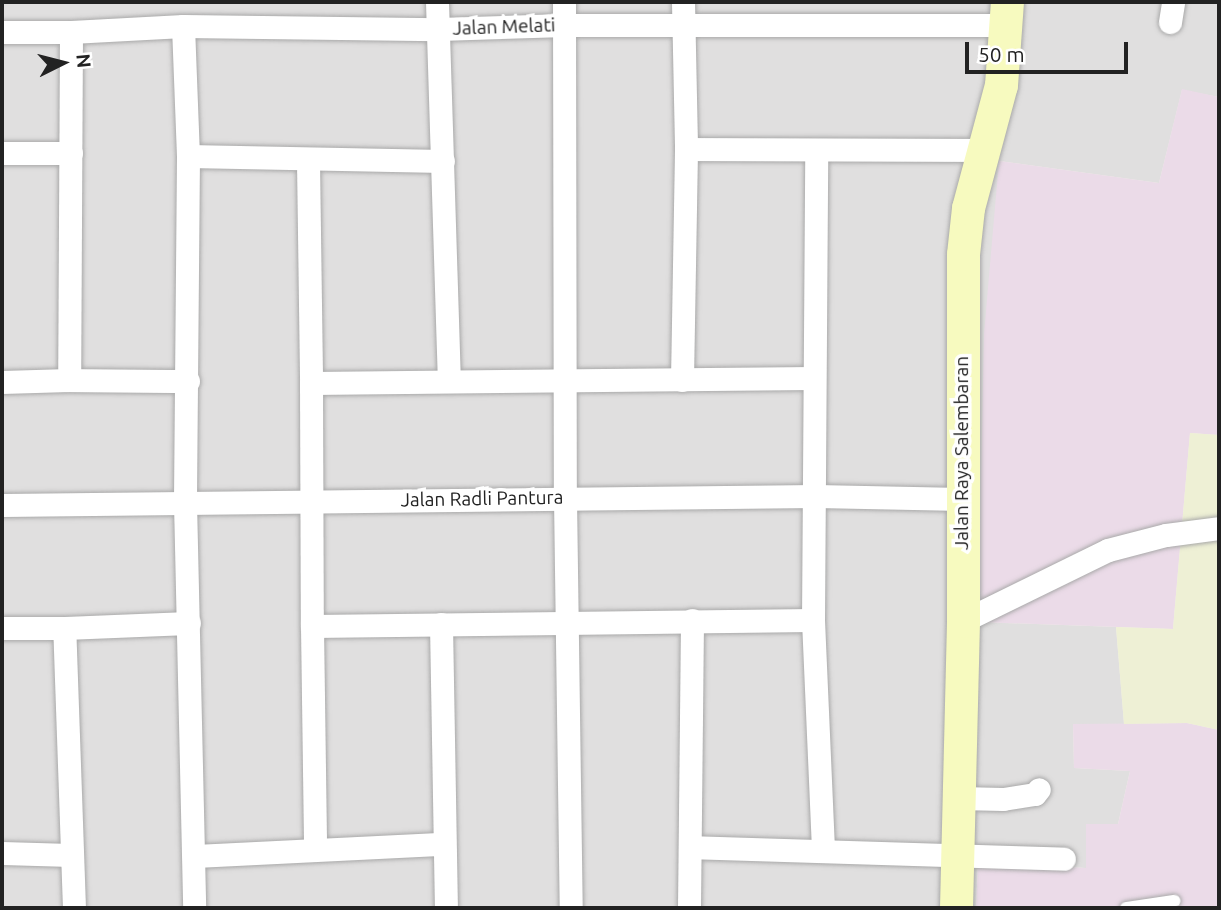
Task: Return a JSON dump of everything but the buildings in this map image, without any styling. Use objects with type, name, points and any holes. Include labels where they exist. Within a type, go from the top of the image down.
[{"type":"main road","name":"Jalan Raya Salembaran","points":[[956,908],[963,621],[962,254],[968,208],[1002,85],[1007,14]]},
{"type":"street","points":[[438,2],[449,381]]},
{"type":"street","points":[[564,2],[564,378],[571,908]]},
{"type":"street","points":[[682,380],[686,149],[683,2]]},
{"type":"street","name":"Jalan Melati","points":[[2,32],[71,32],[183,26],[439,29],[565,25],[682,26],[1007,14]]},
{"type":"street","points":[[183,26],[188,156],[185,502],[195,856],[194,908]]},
{"type":"street","points":[[69,380],[71,32]]},
{"type":"street","points":[[686,149],[984,150]]},
{"type":"street","points":[[816,150],[813,378],[816,496],[813,620],[823,851]]},
{"type":"street","points":[[2,153],[71,153]]},
{"type":"street","points":[[188,156],[308,161],[443,161]]},
{"type":"street","points":[[308,161],[315,848]]},
{"type":"street","points":[[311,383],[564,378],[813,378]]},
{"type":"street","points":[[2,382],[188,381]]},
{"type":"street","name":"Jalan Radli Pantura","points":[[2,505],[816,496],[962,499]]},
{"type":"street","points":[[963,621],[1108,550],[1166,535],[1219,528]]},
{"type":"street","points":[[689,908],[692,620]]},
{"type":"street","points":[[312,626],[813,620]]},
{"type":"street","points":[[2,628],[189,623]]},
{"type":"street","points":[[440,624],[446,908]]},
{"type":"street","points":[[64,628],[74,908]]},
{"type":"street","points":[[959,799],[1003,799],[1035,794],[1039,789]]},
{"type":"street","points":[[195,856],[315,848],[444,844]]},
{"type":"street","points":[[690,847],[958,853],[1064,859]]},
{"type":"street","points":[[2,853],[71,855]]},
{"type":"lane","points":[[1126,908],[1174,901]]},
{"type":"shaded area","points":[[2,2],[1219,2],[1219,97],[1182,90],[1159,183],[999,161],[979,622],[1116,627],[1124,724],[1073,724],[1074,768],[1130,771],[1118,824],[1086,824],[1086,868],[978,862],[976,908],[2,908]]},
{"type":"shaded area","points":[[1182,89],[1219,97],[1219,435],[1190,433],[1173,629],[978,622],[984,334],[999,161],[1159,183]]},
{"type":"shaded area","points":[[1187,723],[1219,730],[1219,908],[976,908],[978,862],[1086,868],[1086,824],[1118,824],[1130,771],[1074,768],[1073,724]]},
{"type":"green space","points":[[1190,433],[1219,435],[1219,730],[1187,723],[1124,724],[1116,627],[1173,629]]}]
